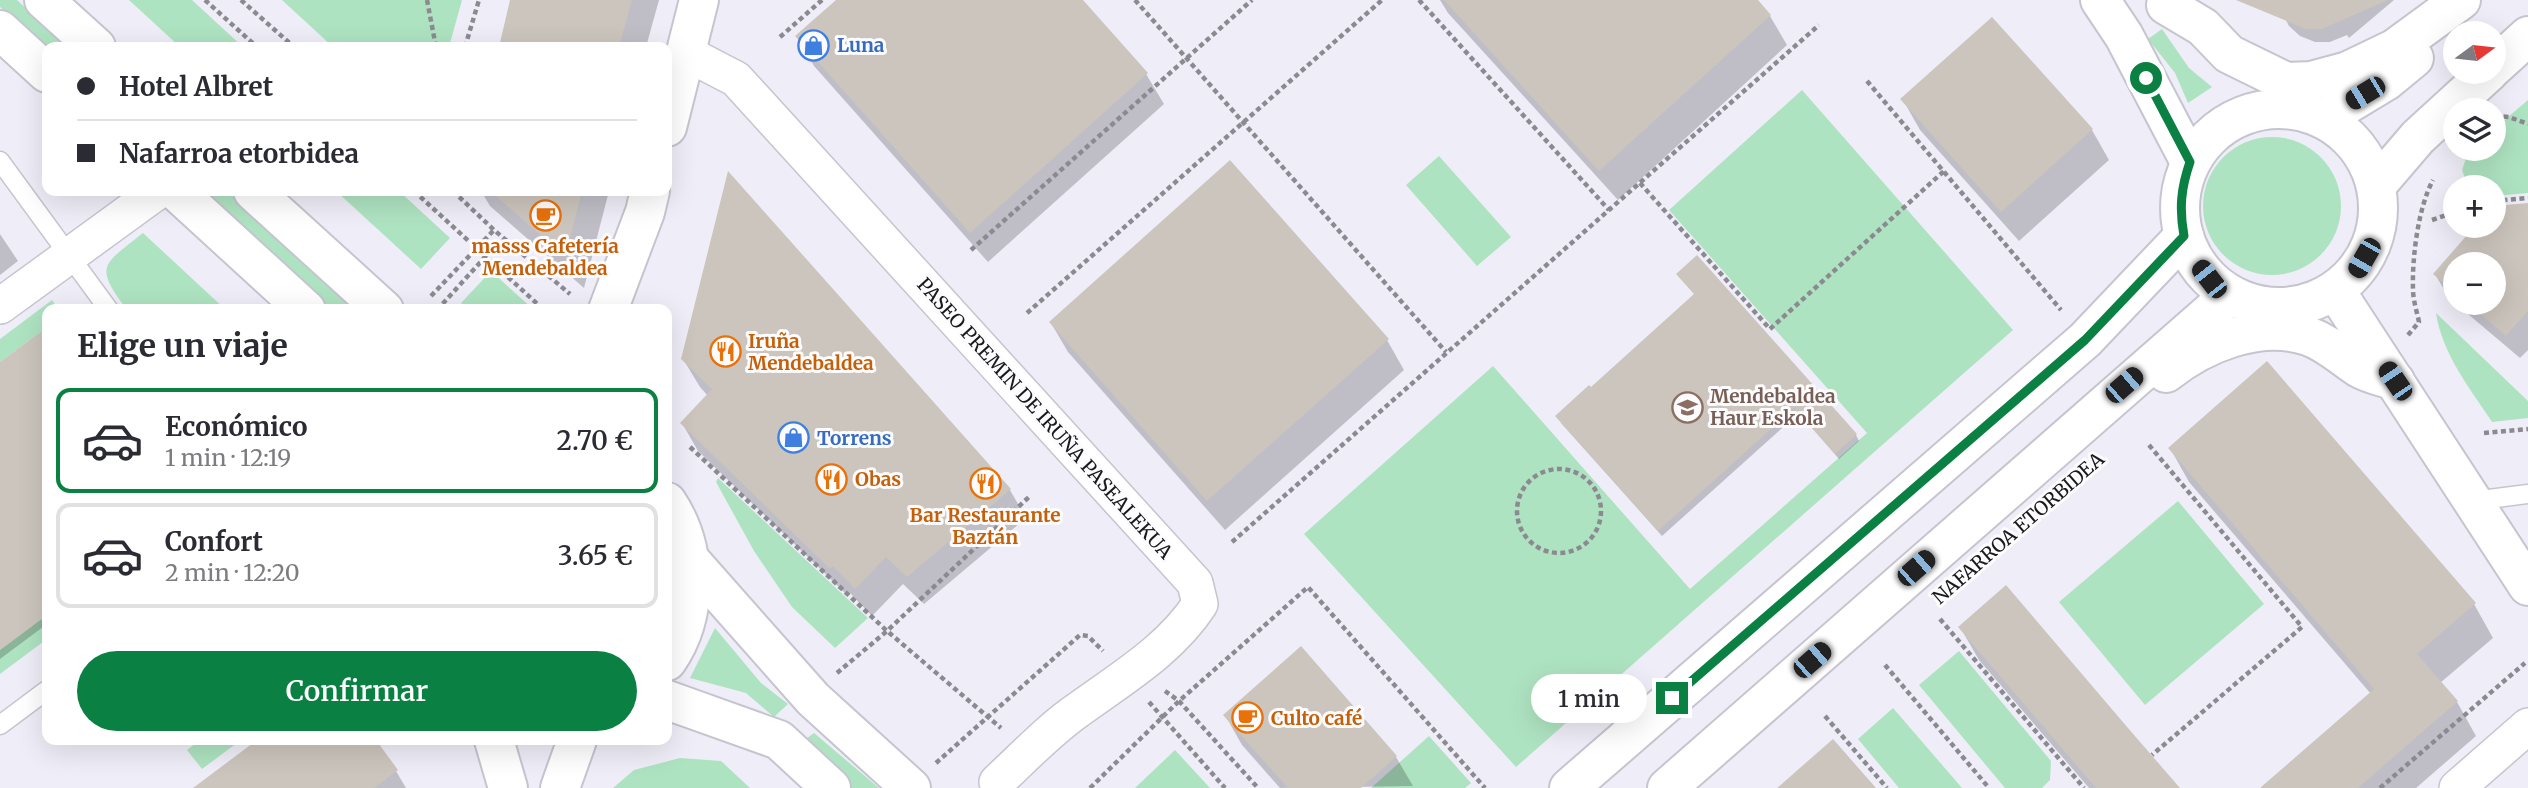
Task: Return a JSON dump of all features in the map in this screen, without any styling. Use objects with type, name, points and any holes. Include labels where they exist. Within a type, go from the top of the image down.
[{"type":"main road","points":[[44,0],[90,42]]},
{"type":"main road","points":[[672,108],[699,0]]},
{"type":"main road","points":[[2100,0],[2124,36],[2190,162]]},
{"type":"main road","points":[[2165,3],[2203,27],[2229,54],[2286,82],[2311,81],[2348,71],[2395,50],[2461,0]]},
{"type":"main road","points":[[2323,119],[2386,81],[2482,0]]},
{"type":"main road","points":[[2165,3],[2188,45],[2219,73],[2269,109]]},
{"type":"main road","points":[[0,30],[42,69]]},
{"type":"main road","points":[[2506,56],[2528,36]]},
{"type":"main road","points":[[2376,186],[2418,137],[2476,84]]},
{"type":"main road","points":[[2269,109],[2296,110],[2323,119],[2347,135],[2365,158],[2376,186],[2378,216],[2371,244],[2356,271],[2335,290],[2310,303],[2283,308],[2255,305],[2230,295],[2209,279],[2194,259],[2184,236],[2179,211],[2182,186],[2190,162],[2210,136],[2237,117],[2269,109]]},
{"type":"main road","points":[[181,196],[299,304]]},
{"type":"main road","points":[[259,196],[377,304]]},
{"type":"main road","points":[[610,304],[648,201]]},
{"type":"main road","points":[[633,304],[648,201]]},
{"type":"main road","points":[[1569,788],[2085,340],[2184,236]]},
{"type":"main road","points":[[2335,290],[2528,586]]},
{"type":"main road","name":"NAFARROA ETORBIDEA","points":[[1667,788],[2230,295]]},
{"type":"main road","name":"NAFARROA ETORBIDEA","points":[[2041,458],[2087,440],[2174,367],[2209,347],[2239,336],[2263,331],[2308,336],[2327,345],[2361,369],[2395,381]]},
{"type":"main road","points":[[672,510],[691,560],[690,607],[672,654]]},
{"type":"main road","points":[[691,560],[818,704],[921,778]]},
{"type":"main road","points":[[672,702],[779,740],[831,788]]},
{"type":"main road","points":[[495,745],[508,788]]},
{"type":"main road","points":[[560,788],[575,745]]},
{"type":"street","name":"PASEO PREMIN DE IRUÑA PASEALEKUA","points":[[686,53],[736,79],[1195,583],[1200,604],[1186,626],[1127,677],[1076,711],[997,782]]},
{"type":"street","points":[[0,306],[151,196]]},
{"type":"street","points":[[2457,788],[2528,726]]},
{"type":"lane","points":[[0,160],[106,304]]},
{"type":"lane","points":[[2473,501],[2528,494]]},
{"type":"lane","points":[[0,725],[42,695]]},
{"type":"path","points":[[205,0],[251,42]]},
{"type":"path","points":[[241,0],[288,42]]},
{"type":"path","points":[[427,0],[435,42]]},
{"type":"path","points":[[466,42],[479,0]]},
{"type":"path","points":[[780,37],[822,0]]},
{"type":"path","points":[[1135,0],[1447,352]]},
{"type":"path","points":[[971,250],[1252,0]]},
{"type":"path","points":[[1027,313],[1382,0]]},
{"type":"path","points":[[1419,0],[1609,210]]},
{"type":"path","points":[[1232,542],[1819,25]]},
{"type":"path","points":[[1867,81],[2063,312]]},
{"type":"path","points":[[2506,117],[2528,124]]},
{"type":"path","points":[[1639,183],[1770,328],[1944,172]]},
{"type":"path","points":[[2413,332],[2419,322],[2413,292],[2419,227],[2427,190],[2434,178]]},
{"type":"path","points":[[420,196],[538,304]]},
{"type":"path","points":[[458,196],[570,294]]},
{"type":"path","points":[[2506,200],[2528,198]]},
{"type":"path","points":[[2432,220],[2443,216]]},
{"type":"path","points":[[431,296],[494,230]]},
{"type":"path","points":[[442,304],[486,256]]},
{"type":"path","points":[[2484,433],[2528,429]]},
{"type":"path","points":[[2148,445],[2302,627],[2152,755]]},
{"type":"path","points":[[690,447],[887,631],[1001,727]]},
{"type":"path","points":[[1548,469],[1576,471],[1588,479],[1601,503],[1597,531],[1577,550],[1563,554],[1536,547],[1525,537],[1518,525],[1518,497],[1535,475],[1548,469]]},
{"type":"path","points":[[836,674],[887,631],[1031,495]]},
{"type":"path","points":[[1090,788],[1179,701],[1308,587],[1485,788]]},
{"type":"path","points":[[1940,619],[2084,788]]},
{"type":"path","points":[[921,778],[1080,635],[1088,636],[1106,654]]},
{"type":"path","points":[[2380,788],[2525,663]]},
{"type":"path","points":[[1885,665],[1989,788]]},
{"type":"path","points":[[1160,687],[1179,701],[1258,788]]},
{"type":"path","points":[[1144,696],[1225,788]]},
{"type":"path","points":[[1825,716],[1887,788]]},
{"type":"green space","points":[[0,0],[17,0],[63,42],[42,42],[42,45],[0,7]]},
{"type":"green space","points":[[129,0],[192,0],[238,42],[175,42]]},
{"type":"green space","points":[[282,0],[462,0],[450,42],[328,42]]},
{"type":"green space","points":[[2162,29],[2189,68],[2212,87],[2188,103],[2175,73],[2148,39]]},
{"type":"green space","points":[[1802,90],[2013,330],[1516,767],[1304,534],[1493,366],[1690,589],[1867,433],[1669,210]]},
{"type":"green space","points":[[2528,100],[2528,193],[2506,195],[2506,175],[2464,175],[2462,170],[2465,161],[2506,161],[2506,119]]},
{"type":"green space","points":[[2272,137],[2298,143],[2320,158],[2335,180],[2341,206],[2335,232],[2320,254],[2298,269],[2272,275],[2246,269],[2224,254],[2209,232],[2203,206],[2209,180],[2224,158],[2246,143]]},
{"type":"green space","points":[[1439,156],[1511,237],[1477,266],[1406,185]]},
{"type":"green space","points":[[208,196],[234,196],[352,304],[326,304]]},
{"type":"green space","points":[[341,196],[404,196],[450,238],[421,269]]},
{"type":"green space","points":[[143,233],[220,304],[123,304],[107,274],[107,267],[119,252]]},
{"type":"green space","points":[[491,271],[527,304],[462,304]]},
{"type":"green space","points":[[42,308],[42,331],[0,362],[0,339]]},
{"type":"green space","points":[[2436,313],[2528,401],[2528,418],[2492,422],[2451,357],[2444,343]]},
{"type":"green space","points":[[718,478],[868,618],[835,648],[792,607],[754,551],[716,482]]},
{"type":"green space","points":[[2178,501],[2264,604],[2145,705],[2059,602]]},
{"type":"green space","points":[[42,619],[42,643],[0,674],[0,650]]},
{"type":"green space","points":[[715,628],[761,683],[788,704],[774,717],[746,693],[690,678]]},
{"type":"green space","points":[[1959,651],[2051,761],[2050,780],[2042,788],[2005,788],[1919,685]]},
{"type":"green space","points":[[1893,708],[1962,788],[1899,788],[1858,739]]},
{"type":"green space","points":[[814,733],[879,788],[851,788],[803,741]]},
{"type":"green space","points":[[1429,736],[1471,783],[1465,788],[1371,788]]},
{"type":"green space","points":[[194,745],[234,745],[202,769],[187,750]]},
{"type":"green space","points":[[1175,750],[1210,788],[1135,788]]},
{"type":"green space","points":[[680,758],[721,761],[750,788],[613,788],[634,770]]},
{"type":"building","points":[[510,0],[632,0],[620,42],[500,42]]},
{"type":"building","points":[[836,0],[1083,0],[1148,73],[970,233],[795,36]]},
{"type":"building","points":[[1444,0],[1758,0],[1771,15],[1599,171]]},
{"type":"building","points":[[2236,0],[2388,0],[2322,29],[2306,29]]},
{"type":"building","points":[[1992,17],[2093,129],[2001,212],[1900,99]]},
{"type":"building","points":[[1230,160],[1389,339],[1207,501],[1049,322]]},
{"type":"building","points":[[728,171],[1011,489],[907,577],[886,557],[855,589],[833,566],[830,569],[680,423],[712,389],[681,359]]},
{"type":"building","points":[[496,196],[581,196],[565,257]]},
{"type":"building","points":[[2528,203],[2528,311],[2506,336],[2481,315],[2506,315],[2506,252],[2452,252],[2464,238],[2506,238],[2506,205]]},
{"type":"building","points":[[1697,255],[1857,434],[1835,454],[1794,408],[1658,531],[1555,416],[1694,294],[1676,274]]},
{"type":"building","points":[[2443,263],[2443,283],[2433,274]]},
{"type":"building","points":[[42,331],[42,619],[0,650],[0,362]]},
{"type":"building","points":[[2267,361],[2476,603],[2417,654],[2458,701],[2358,788],[2260,788],[2374,689],[2168,448]]},
{"type":"building","points":[[2006,585],[2180,788],[2096,788],[1958,627]]},
{"type":"building","points":[[1301,646],[1397,756],[1361,788],[1288,788],[1223,715]]},
{"type":"building","points":[[1833,739],[1876,788],[1777,788]]},
{"type":"building","points":[[250,745],[380,745],[398,770],[374,788],[193,788]]},
{"type":"place","name":"Luna","points":[[814,45]]},
{"type":"place","name":"masss Cafetería Mendebaldea","points":[[545,215]]},
{"type":"place","name":"Iruña Mendebaldea","points":[[725,352]]},
{"type":"place","name":"Mendebaldea Haur Eskola","points":[[1687,407]]},
{"type":"place","name":"Torrens","points":[[794,438]]},
{"type":"place","name":"Obas","points":[[832,479]]},
{"type":"place","name":"Bar Restaurante Baztán","points":[[985,484]]},
{"type":"place","name":"Culto café","points":[[1248,718]]},
{"type":"route","points":[[1672,698],[2085,340],[2184,236],[2179,211],[2182,186],[2190,162],[2146,78]]}]
